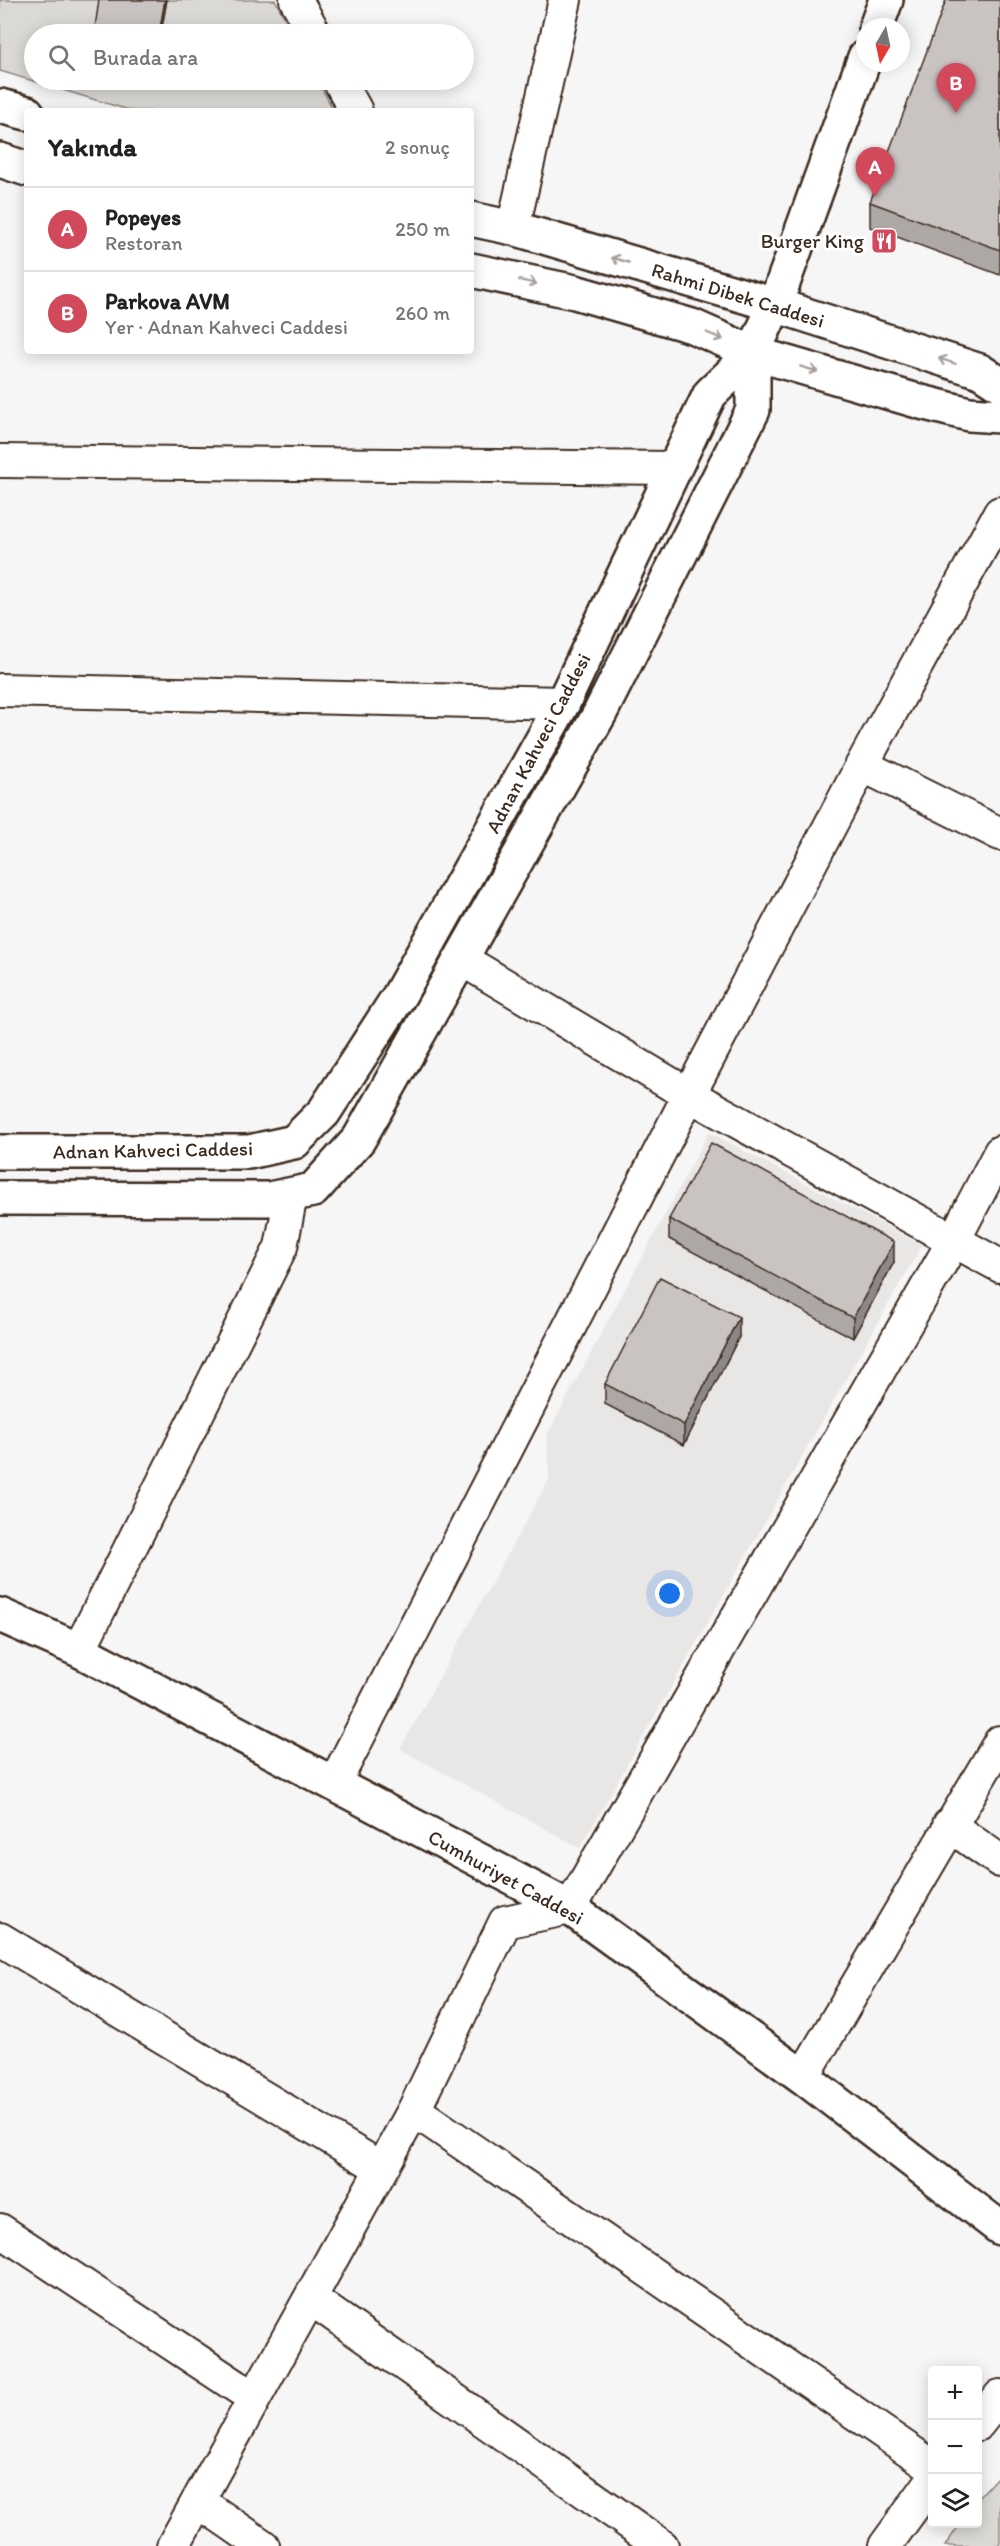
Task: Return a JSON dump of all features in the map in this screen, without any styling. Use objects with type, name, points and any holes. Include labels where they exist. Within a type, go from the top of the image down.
[{"type":"main road","points":[[879,18],[886,0]]},
{"type":"main road","name":"Adnan Kahveci Caddesi","points":[[0,1152],[249,1152],[294,1142],[324,1112],[399,996],[563,703],[710,394],[753,353],[775,305],[860,72]]},
{"type":"main road","points":[[0,106],[24,112]]},
{"type":"main road","points":[[0,160],[24,168]]},
{"type":"main road","name":"Rahmi Dibek Caddesi","points":[[474,220],[513,228],[775,305],[980,371],[1000,384]]},
{"type":"main road","points":[[474,271],[585,295],[692,326],[753,353],[921,402],[969,414],[1000,416]]},
{"type":"main road","points":[[0,1198],[268,1199],[313,1190],[359,1139],[600,714],[753,410],[753,353]]},
{"type":"main road","name":"Cumhuriyet Caddesi","points":[[0,1615],[79,1650],[570,1908],[803,2077],[1000,2228]]},
{"type":"street","points":[[296,0],[309,24]]},
{"type":"street","points":[[513,228],[565,0]]},
{"type":"street","points":[[344,90],[354,108]]},
{"type":"street","points":[[0,461],[674,468]]},
{"type":"street","points":[[334,1784],[689,1095],[862,765],[1000,513]]},
{"type":"street","points":[[0,690],[563,703]]},
{"type":"street","points":[[862,765],[1000,834]]},
{"type":"street","points":[[461,959],[689,1095],[1000,1266]]},
{"type":"street","points":[[173,2546],[414,2109],[505,1922],[570,1908],[953,1242],[1000,1152]]},
{"type":"street","points":[[79,1650],[281,1247],[291,1195]]},
{"type":"street","points":[[803,2077],[949,1825],[1000,1742]]},
{"type":"street","points":[[949,1825],[1000,1861]]},
{"type":"street","points":[[0,1940],[381,2168]]},
{"type":"street","points":[[414,2109],[928,2463]]},
{"type":"street","points":[[0,2230],[254,2398]]},
{"type":"street","points":[[310,2298],[662,2546]]},
{"type":"street","points":[[981,2420],[1000,2396]]},
{"type":"street","points":[[885,2546],[928,2488]]},
{"type":"street","points":[[198,2501],[263,2546]]},
{"type":"shaded area","points":[[0,0],[275,0],[288,24],[24,24],[24,78],[0,71]]},
{"type":"shaded area","points":[[63,90],[322,90],[332,108],[122,108]]},
{"type":"shaded area","points":[[709,1132],[922,1245],[580,1848],[400,1749],[549,1479],[547,1435]]},
{"type":"shaded area","points":[[1000,2474],[1000,2546],[945,2546],[957,2528],[982,2528],[982,2494]]},
{"type":"building","points":[[99,0],[165,0],[161,24],[95,24]]},
{"type":"building","points":[[946,0],[1000,0],[1000,250],[870,202]]},
{"type":"building","points":[[711,1143],[894,1242],[853,1318],[669,1219]]},
{"type":"building","points":[[660,1277],[739,1317],[684,1425],[605,1384]]},
{"type":"place","name":"Parkova AVM","points":[[956,113]]},
{"type":"place","name":"Popeyes","points":[[875,197]]},
{"type":"place","name":"Burger King","points":[[884,241]]}]
